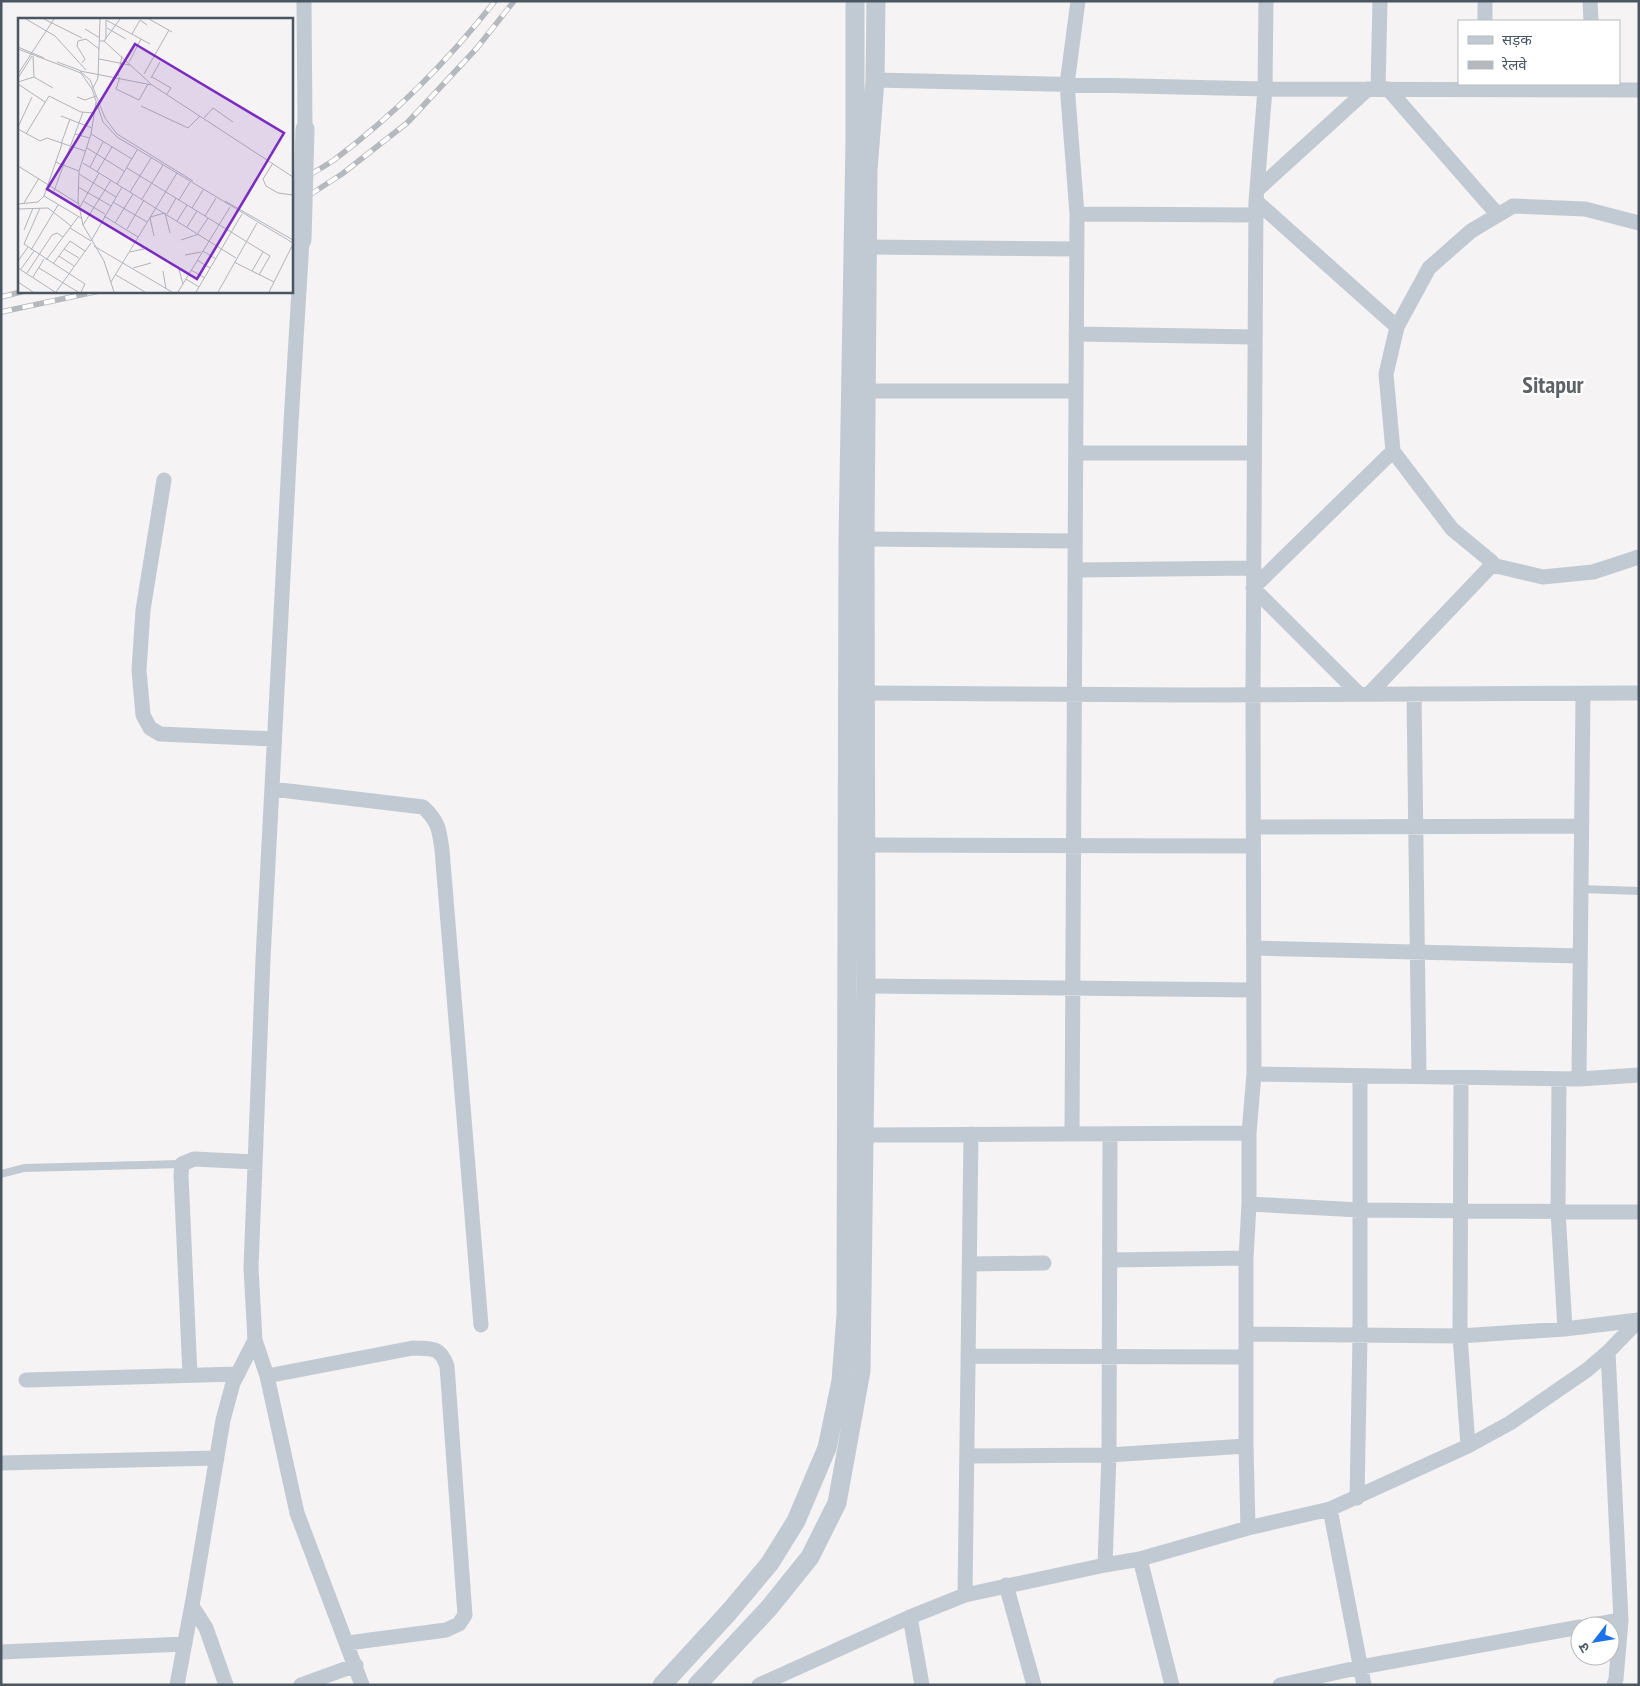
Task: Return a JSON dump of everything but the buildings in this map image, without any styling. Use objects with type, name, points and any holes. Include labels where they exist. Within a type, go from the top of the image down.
[{"type":"street","points":[[304,1],[302,240],[274,739],[251,1268],[255,1340],[267,1376],[297,1513],[348,1643],[362,1685]]},
{"type":"street","points":[[662,1685],[729,1612],[770,1563],[796,1520],[827,1448],[841,1382],[846,1314],[848,538],[855,151],[855,1]]},
{"type":"street","points":[[697,1685],[770,1608],[810,1557],[838,1503],[861,1371],[866,986],[865,539],[867,247],[868,170],[875,80],[876,1]]},
{"type":"street","points":[[1072,1134],[1077,214],[1068,84],[1078,1]]},
{"type":"street","points":[[1248,1528],[1246,1258],[1249,1204],[1249,1133],[1254,1074],[1252,694],[1256,202],[1265,89],[1266,1]]},
{"type":"street","points":[[1380,1],[1378,89],[1498,215]]},
{"type":"street","points":[[1485,1],[1485,20]]},
{"type":"street","points":[[1590,1],[1591,20]]},
{"type":"street","points":[[875,80],[1265,89],[1591,87],[1639,90]]},
{"type":"street","points":[[1077,214],[1256,202],[1378,89]]},
{"type":"street","points":[[1256,202],[1396,327]]},
{"type":"street","points":[[1492,565],[1492,562],[1452,529],[1393,451],[1386,374],[1396,327],[1430,268],[1471,231],[1513,206],[1585,209],[1635,217]]},
{"type":"street","points":[[867,247],[1077,249]]},
{"type":"street","points":[[1076,334],[1255,337]]},
{"type":"street","points":[[866,390],[1076,391]]},
{"type":"street","points":[[1254,588],[1393,451]]},
{"type":"street","points":[[1076,454],[1254,453]]},
{"type":"street","points":[[164,480],[143,610],[139,670],[143,715],[150,728],[160,734],[274,739]]},
{"type":"street","points":[[865,539],[1075,541]]},
{"type":"street","points":[[1492,565],[1543,577],[1593,572],[1636,562]]},
{"type":"street","points":[[1364,694],[1492,565]]},
{"type":"street","points":[[1075,570],[1254,568]]},
{"type":"street","points":[[1254,588],[1364,694]]},
{"type":"street","points":[[866,692],[1074,694],[1639,693]]},
{"type":"street","points":[[1414,694],[1419,1077]]},
{"type":"street","points":[[1579,1079],[1583,694]]},
{"type":"street","points":[[272,789],[423,807],[433,816],[438,826],[444,870],[481,1325]]},
{"type":"street","points":[[1253,827],[1581,826]]},
{"type":"street","points":[[866,845],[1253,846]]},
{"type":"street","points":[[1254,948],[1580,956]]},
{"type":"street","points":[[866,986],[1254,990]]},
{"type":"street","points":[[1254,1074],[1559,1079],[1639,1075]]},
{"type":"street","points":[[1357,1498],[1360,1336],[1360,1076]]},
{"type":"street","points":[[1461,1078],[1460,1336],[1468,1446]]},
{"type":"street","points":[[1559,1079],[1558,1211],[1565,1329]]},
{"type":"street","points":[[865,1135],[1249,1133]]},
{"type":"street","points":[[965,1595],[971,1134]]},
{"type":"street","points":[[1105,1565],[1109,1455],[1110,1134]]},
{"type":"street","points":[[190,1375],[182,1164],[194,1159],[255,1162]]},
{"type":"street","points":[[1249,1204],[1360,1210],[1639,1212]]},
{"type":"street","points":[[1110,1260],[1246,1258]]},
{"type":"street","points":[[970,1264],[1044,1263]]},
{"type":"street","points":[[1246,1334],[1460,1336],[1565,1329],[1639,1320]]},
{"type":"street","points":[[759,1685],[776,1681],[910,1617],[965,1595],[1006,1585],[1140,1559],[1248,1528],[1330,1509],[1357,1498],[1468,1446],[1510,1423],[1587,1370],[1608,1352],[1639,1320]]},
{"type":"street","points":[[177,1685],[223,1420],[233,1382],[255,1340]]},
{"type":"street","points":[[267,1376],[413,1348],[435,1349],[443,1355],[447,1366],[465,1615],[459,1624],[446,1630],[348,1643]]},
{"type":"street","points":[[1608,1352],[1621,1620],[1614,1685]]},
{"type":"street","points":[[969,1356],[1246,1357]]},
{"type":"street","points":[[26,1380],[238,1374]]},
{"type":"street","points":[[968,1456],[1109,1455],[1246,1446]]},
{"type":"street","points":[[1,1463],[217,1458]]},
{"type":"street","points":[[1330,1509],[1364,1685]]},
{"type":"street","points":[[1140,1559],[1172,1685]]},
{"type":"street","points":[[1006,1585],[1034,1685]]},
{"type":"street","points":[[192,1606],[206,1628],[226,1685]]},
{"type":"street","points":[[910,1617],[922,1685]]},
{"type":"street","points":[[1280,1685],[1361,1666],[1570,1629]]},
{"type":"street","points":[[1,1652],[185,1644]]},
{"type":"street","points":[[300,1685],[356,1665]]},
{"type":"lane","points":[[1581,889],[1639,891]]},
{"type":"lane","points":[[1,1174],[24,1168],[182,1164]]},
{"type":"railway","points":[[292,184],[334,160],[378,125],[439,66],[495,1]]},
{"type":"railway","points":[[292,206],[342,174],[407,123],[477,48],[514,1]]},
{"type":"railway","points":[[1,297],[21,292]]},
{"type":"railway","points":[[1,312],[94,292]]},
{"type":"district","name":"Sitapur","points":[[1553,384]]}]
